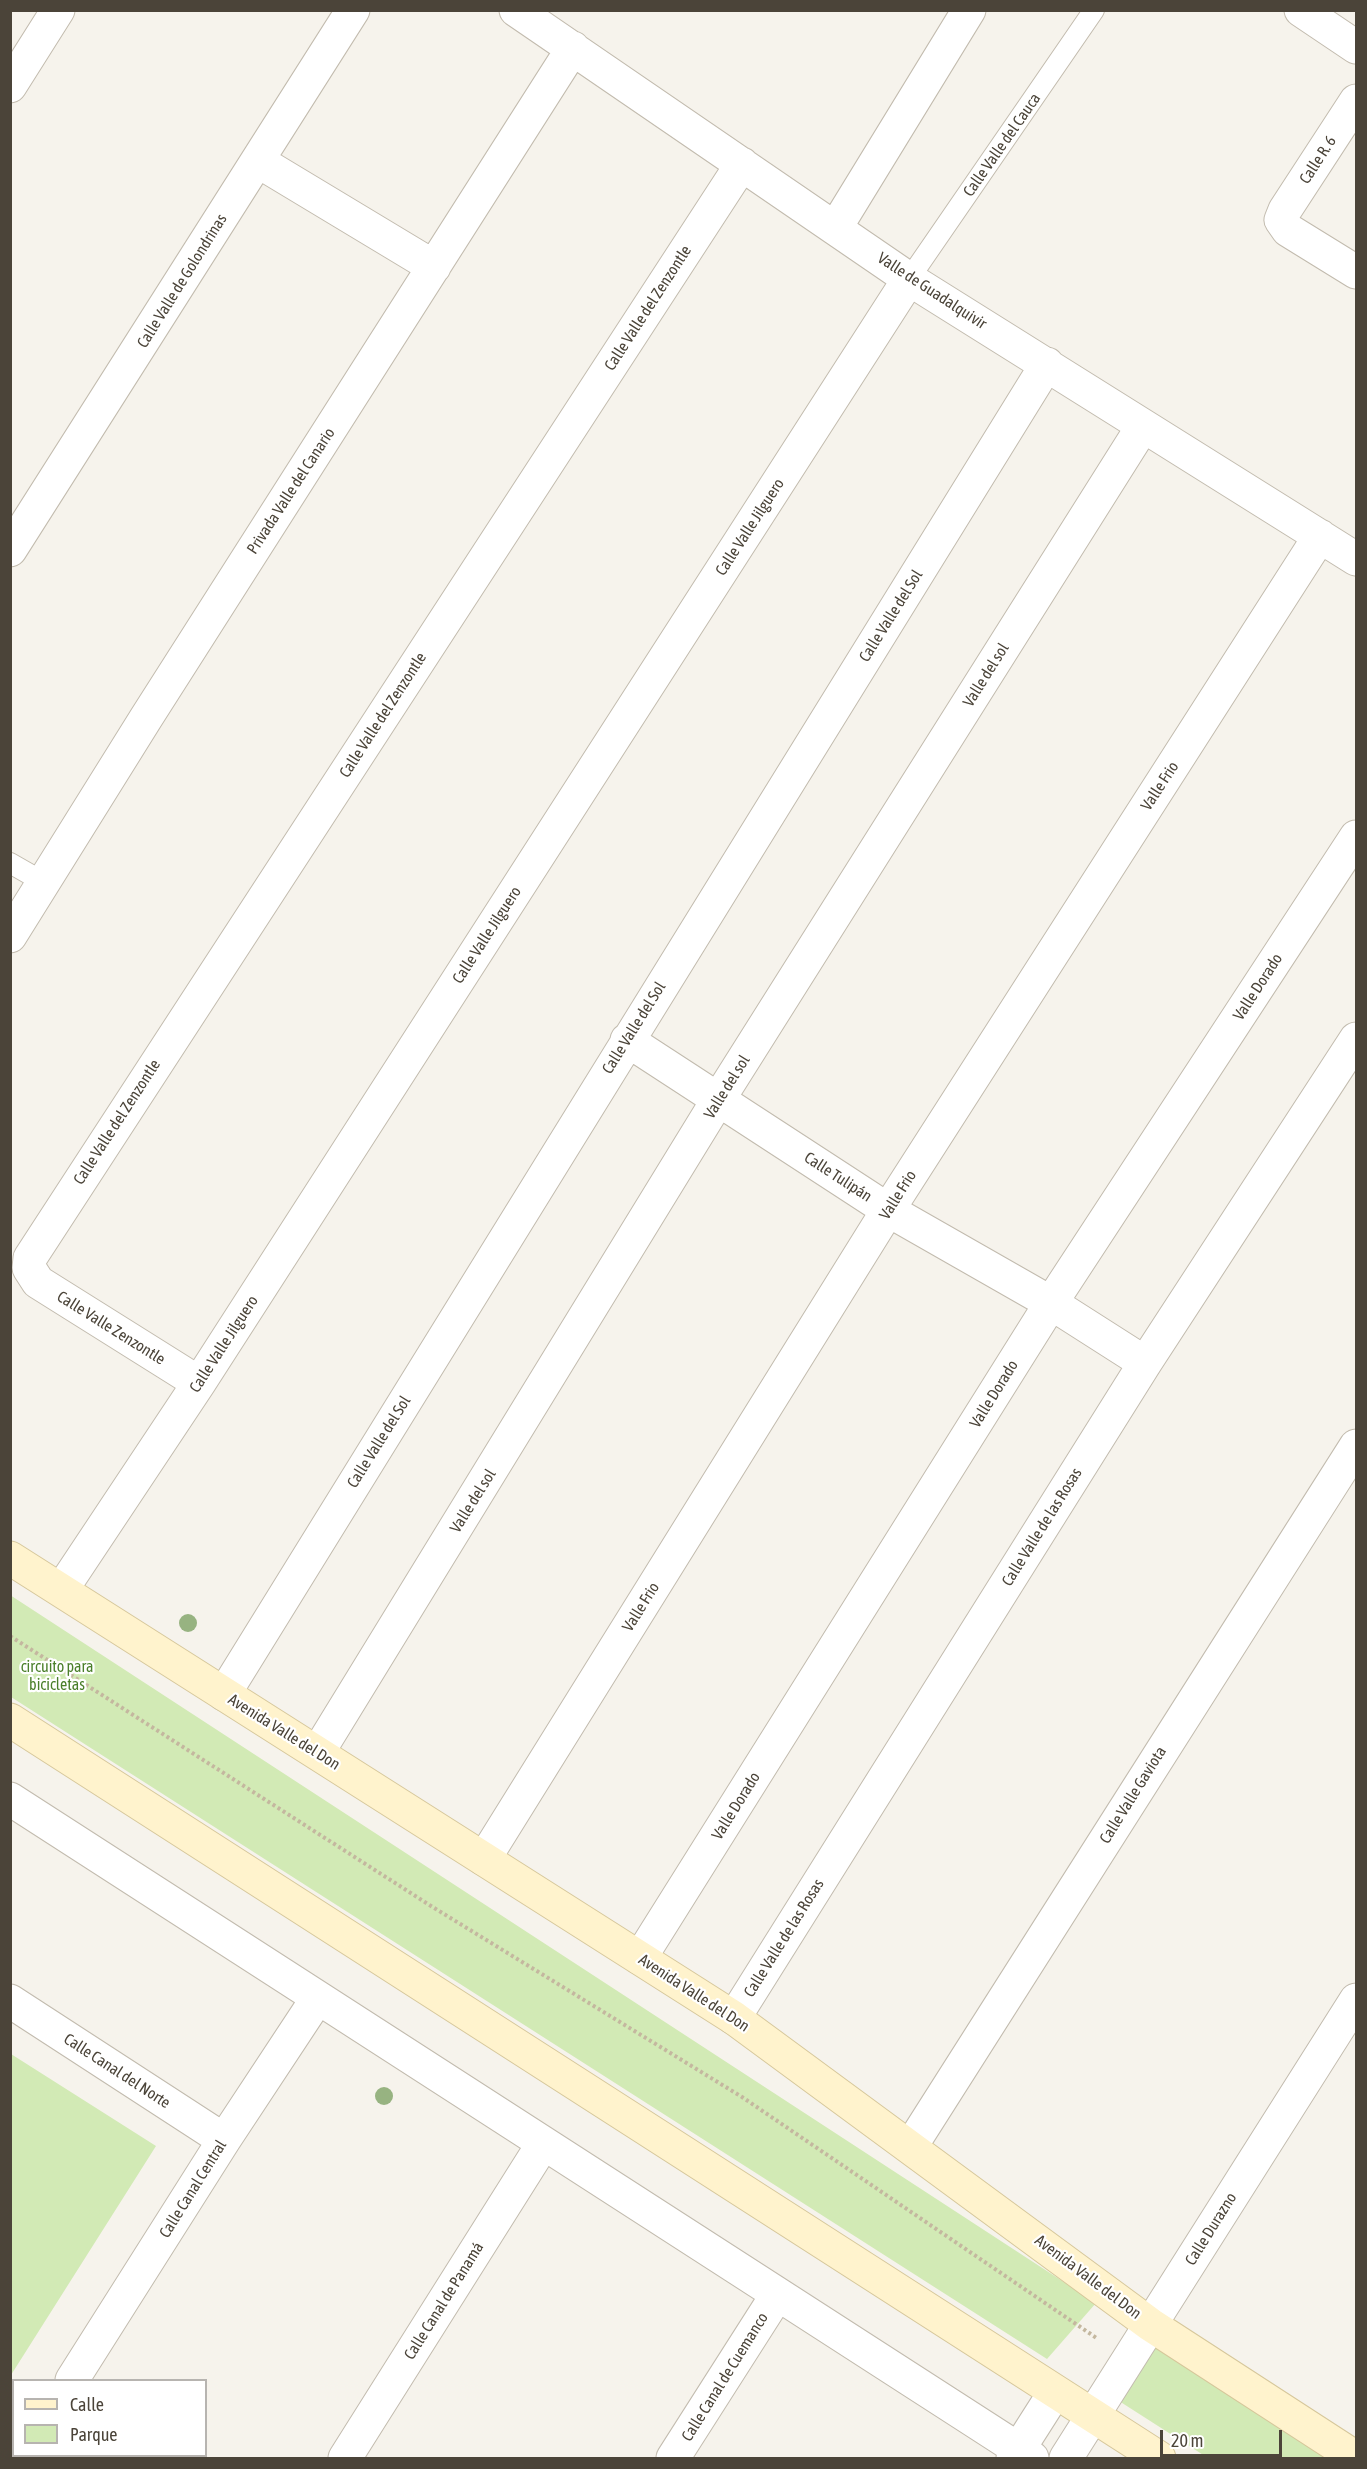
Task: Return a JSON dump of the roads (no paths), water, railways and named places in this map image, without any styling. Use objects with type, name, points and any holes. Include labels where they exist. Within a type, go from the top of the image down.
[{"type":"street","points":[[10,87],[58,10]]},
{"type":"street","name":"Calle Valle de Golondrinas","points":[[10,550],[353,10]]},
{"type":"street","name":"Valle de Guadalquivir","points":[[516,10],[909,279],[1356,559]]},
{"type":"street","points":[[836,227],[969,10]]},
{"type":"street","points":[[1301,10],[1356,47]]},
{"type":"street","name":"Privada Valle del Canario","points":[[10,936],[573,48]]},
{"type":"street","name":"Calle R. 6","points":[[1356,101],[1285,210],[1281,220],[1288,230],[1356,272]]},
{"type":"street","points":[[258,161],[434,267]]},
{"type":"street","name":"Calle Valle del Zenzontle","points":[[28,1268],[35,1248],[742,164]]},
{"type":"street","name":"Calle Valle Jilguero","points":[[62,1589],[199,1383],[909,279]]},
{"type":"street","name":"Calle Valle del Sol","points":[[224,1694],[1047,364]]},
{"type":"street","name":"Valle del sol","points":[[318,1752],[718,1100],[1143,426]]},
{"type":"street","name":"Valle Frio","points":[[484,1859],[888,1210],[1320,536]]},
{"type":"street","name":"Valle Dorado","points":[[640,1958],[1051,1303],[1356,837]]},
{"type":"street","name":"Calle Valle de las Rosas","points":[[734,2018],[1145,1363],[1356,1039]]},
{"type":"street","name":"Calle Tulipán","points":[[627,1040],[888,1210],[1051,1303],[1145,1363]]},
{"type":"street","name":"Calle Valle Zenzontle","points":[[28,1268],[38,1282],[199,1383]]},
{"type":"street","name":"Calle Valle Gaviota","points":[[911,2146],[1344,1490],[1356,1446]]},
{"type":"street","name":"Avenida Valle del Don","points":[[10,1558],[734,2018],[911,2146],[1151,2325],[1356,2458]]},
{"type":"street","points":[[10,1720],[1158,2458]]},
{"type":"street","points":[[10,1799],[777,2295],[1021,2456],[1055,2392]]},
{"type":"street","name":"Calle Canal Central","points":[[73,2379],[224,2140],[317,1999]]},
{"type":"street","name":"Calle Durazno","points":[[1066,2458],[1356,2000]]},
{"type":"street","name":"Calle Canal del Norte","points":[[10,2001],[224,2140]]},
{"type":"street","name":"Calle Canal de Panamá","points":[[345,2458],[543,2144]]},
{"type":"street","name":"Calle Canal de Cuemanco","points":[[673,2458],[777,2295]]},
{"type":"lane","name":"Calle Valle del Cauca","points":[[909,279],[1094,10]]},
{"type":"lane","points":[[10,863],[45,883]]},
{"type":"park label","name":"circuito para bicicletas","points":[[57,1676]]}]
